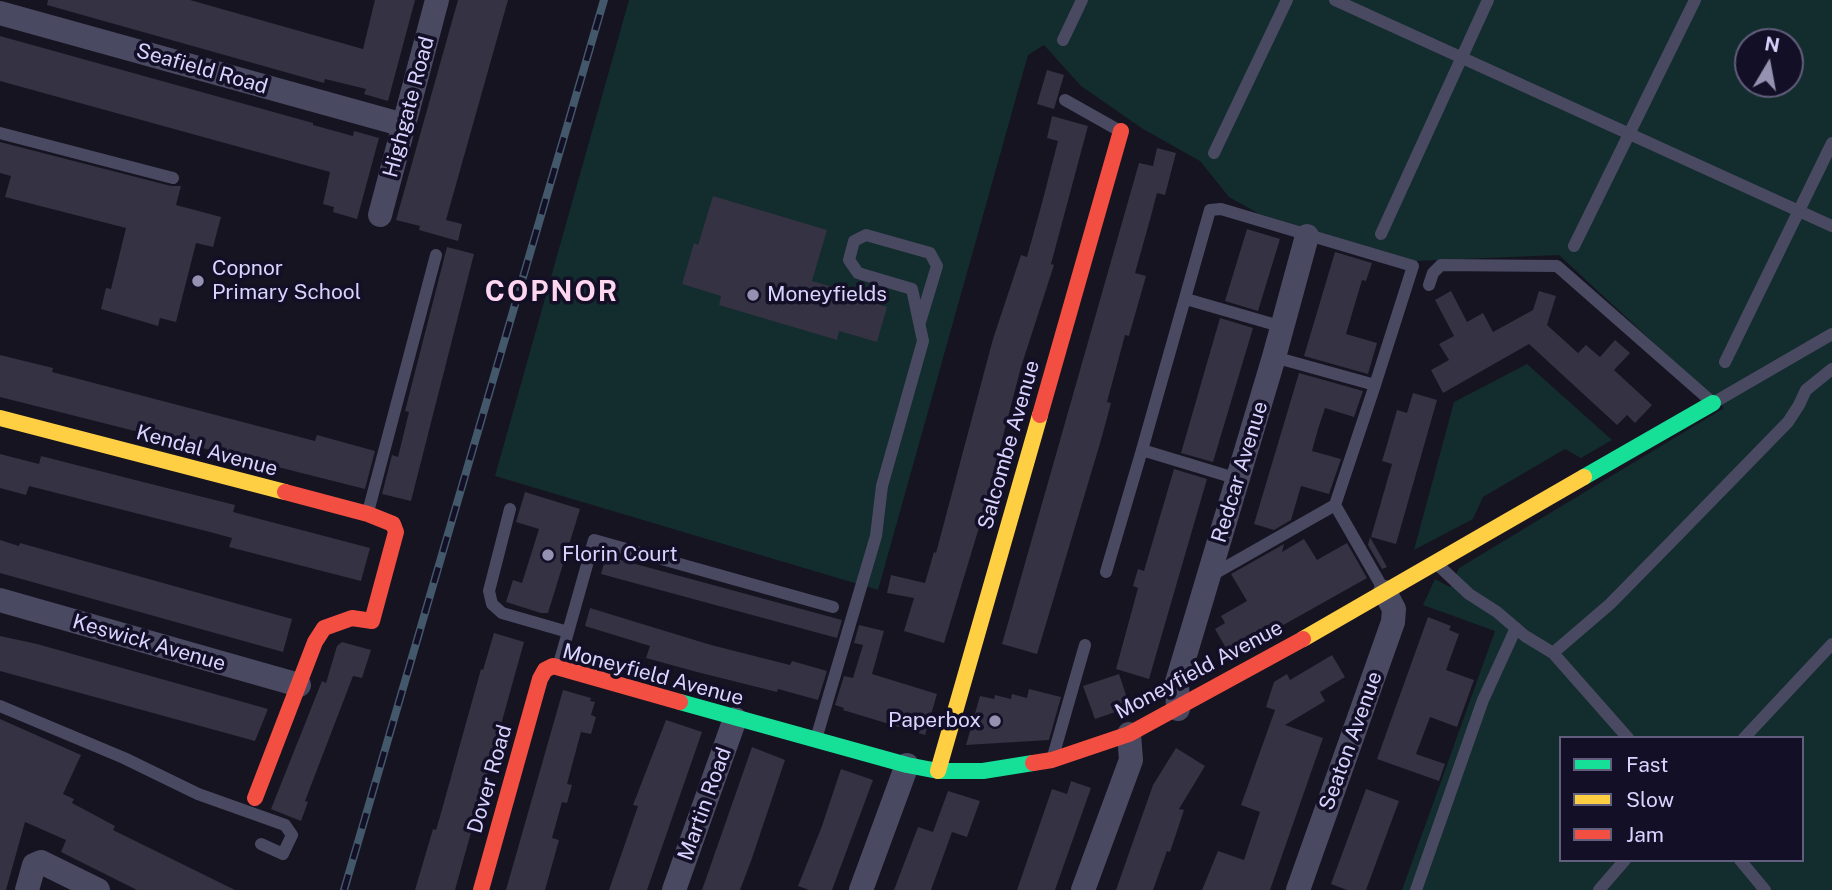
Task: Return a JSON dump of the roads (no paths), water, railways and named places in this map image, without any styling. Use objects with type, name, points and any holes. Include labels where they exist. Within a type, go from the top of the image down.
[{"type":"street","name":"Highgate Road","points":[[380,215],[438,0]]},
{"type":"street","name":"Seafield Road","points":[[0,13],[404,125]]},
{"type":"street","name":"Salcombe Avenue","points":[[937,771],[1121,131]]},
{"type":"street","name":"Redcar Avenue","points":[[1178,709],[1177,682],[1283,327],[1307,236]]},
{"type":"street","name":"Moneyfield Avenue","points":[[540,679],[545,670],[553,666],[735,719],[937,771],[982,771],[1052,760],[1129,734],[1178,709],[1713,403]]},
{"type":"street","name":"Kendal Avenue","points":[[0,418],[368,514],[393,524],[396,532],[372,621],[352,618],[324,628],[315,642],[299,685]]},
{"type":"street","name":"Seaton Avenue","points":[[1298,890],[1393,622],[1394,609],[1385,592]]},
{"type":"street","name":"Keswick Avenue","points":[[0,600],[299,685]]},
{"type":"street","name":"Dover Road","points":[[481,890],[540,679]]},
{"type":"street","points":[[255,798],[299,685]]},
{"type":"street","name":"Martin Road","points":[[674,890],[735,719]]},
{"type":"street","points":[[1083,890],[1131,760],[1129,734]]},
{"type":"street","points":[[861,890],[907,765]]},
{"type":"street","points":[[27,890],[34,866],[41,862],[98,890]]},
{"type":"lane","points":[[1063,40],[1082,0]]},
{"type":"lane","points":[[1214,153],[1287,0]]},
{"type":"lane","points":[[1335,0],[1832,226]]},
{"type":"lane","points":[[1381,234],[1488,0]]},
{"type":"lane","points":[[1574,246],[1695,0]]},
{"type":"lane","points":[[1065,100],[1121,131]]},
{"type":"lane","points":[[0,133],[173,178]]},
{"type":"lane","points":[[1725,362],[1832,143]]},
{"type":"lane","points":[[1106,572],[1210,210],[1221,209],[1413,266],[1335,505],[1209,576]]},
{"type":"lane","points":[[816,740],[876,536],[882,486],[923,341],[912,289],[858,273],[849,260],[854,241],[866,235],[930,253],[937,266],[920,322]]},
{"type":"lane","points":[[368,514],[436,256]]},
{"type":"lane","points":[[1429,285],[1433,273],[1441,265],[1557,266],[1713,403],[1832,334]]},
{"type":"lane","points":[[1185,299],[1283,327]]},
{"type":"lane","points":[[1274,357],[1375,385]]},
{"type":"lane","points":[[1553,653],[1610,604],[1670,544],[1788,422],[1806,390],[1832,369]]},
{"type":"lane","points":[[1142,450],[1238,479]]},
{"type":"lane","points":[[1335,505],[1385,592]]},
{"type":"lane","points":[[510,509],[489,591],[492,604],[502,612],[568,632]]},
{"type":"lane","points":[[558,668],[594,540],[833,607]]},
{"type":"lane","points":[[1436,563],[1469,594],[1553,653],[1626,736]]},
{"type":"lane","points":[[1416,890],[1483,700],[1516,628]]},
{"type":"lane","points":[[1746,736],[1832,644]]},
{"type":"lane","points":[[1052,760],[1085,645]]},
{"type":"lane","points":[[0,706],[124,758],[198,794],[285,825],[292,835],[283,853],[261,844]]},
{"type":"lane","points":[[1599,890],[1623,862]]},
{"type":"lane","points":[[1742,862],[1765,890]]},
{"type":"railway","points":[[344,890],[604,0]]},
{"type":"place","name":"Copnor Primary School","points":[[198,281]]},
{"type":"place","name":"Moneyfields","points":[[753,295]]},
{"type":"place","name":"Florin Court","points":[[548,555]]},
{"type":"place","name":"Paperbox","points":[[995,721]]},
{"type":"district","name":"COPNOR","points":[[552,292]]}]
